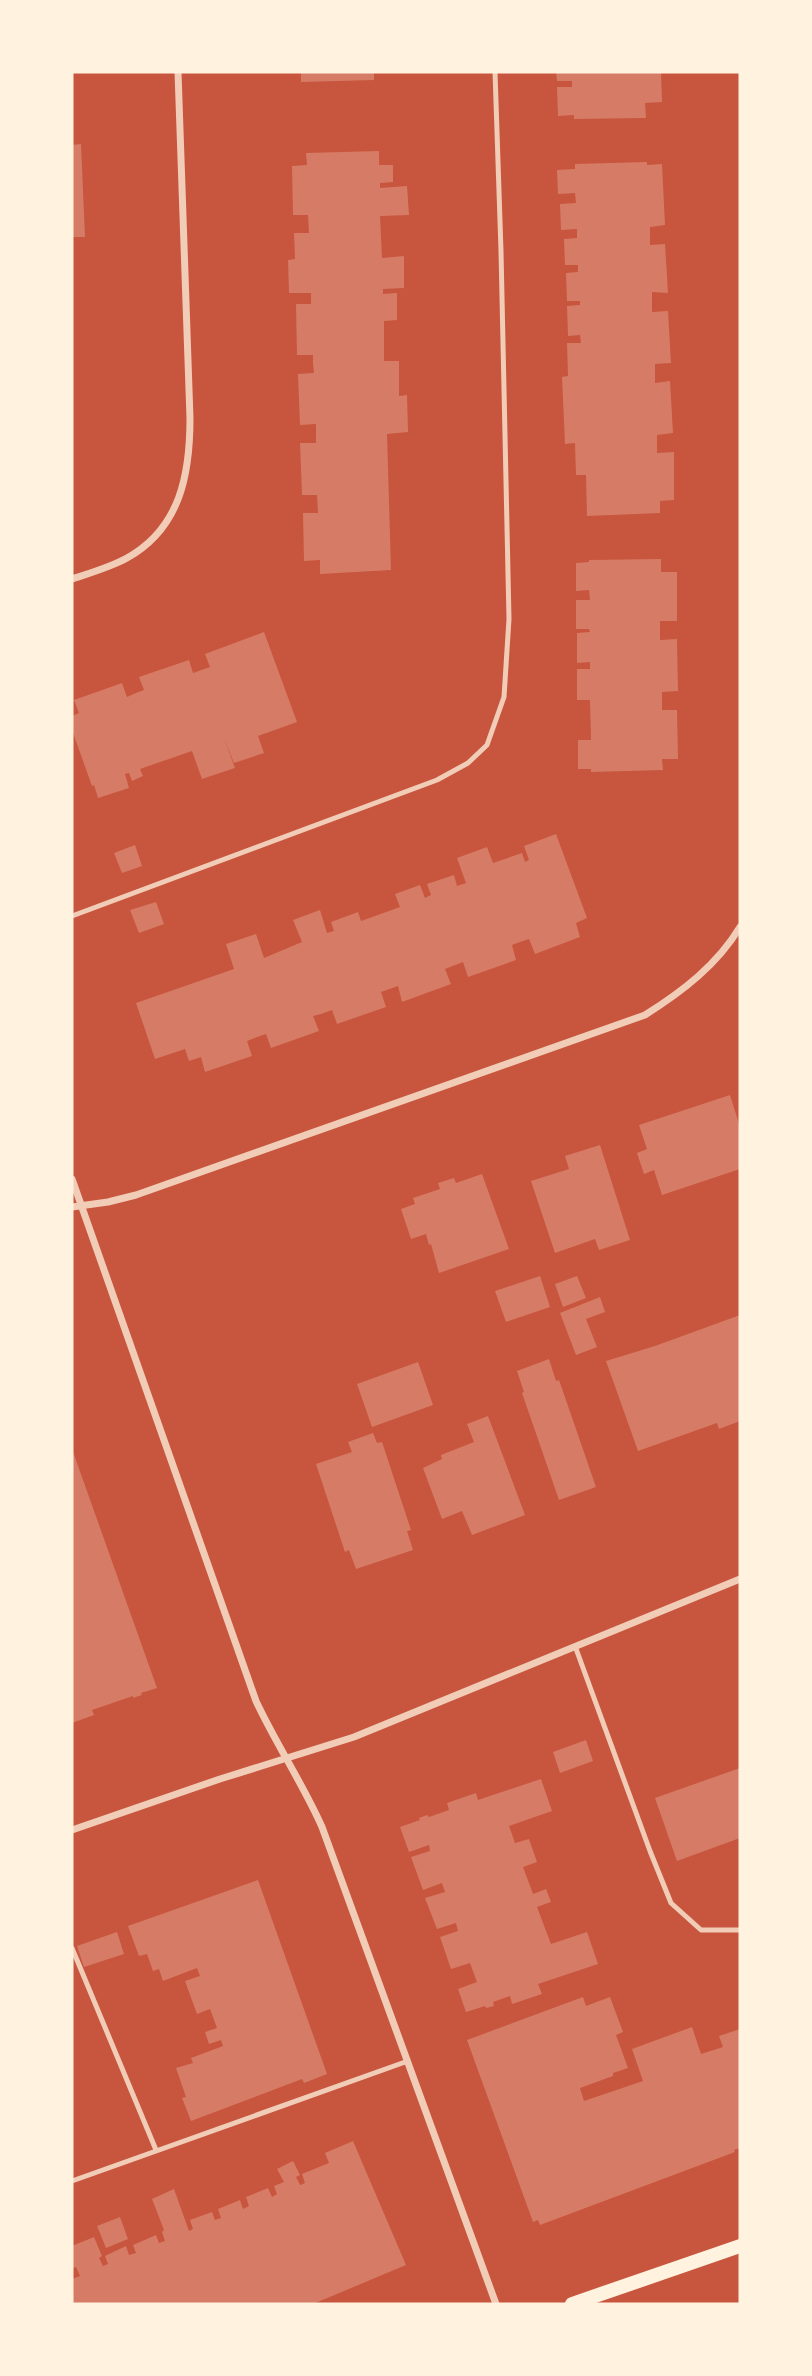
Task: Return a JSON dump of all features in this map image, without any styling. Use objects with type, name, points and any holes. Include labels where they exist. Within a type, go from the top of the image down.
[{"type":"main road","points":[[572,2304],[740,2246]]},
{"type":"street","points":[[72,579],[128,558],[154,536],[173,513],[184,483],[190,453],[190,418],[178,72]]},
{"type":"street","points":[[76,1206],[136,1195],[645,1015],[674,997],[707,970],[737,939],[740,927]]},
{"type":"street","points":[[72,1180],[76,1206],[256,1701],[322,1827],[496,2304]]},
{"type":"street","points":[[72,1830],[354,1737],[740,1579]]},
{"type":"lane","points":[[72,916],[437,780],[468,763],[487,744],[504,697],[509,619],[495,72]]},
{"type":"lane","points":[[575,1646],[671,1903],[701,1930],[740,1930]]},
{"type":"lane","points":[[72,1948],[156,2150]]},
{"type":"lane","points":[[72,2181],[408,2061]]},
{"type":"building","points":[[301,72],[374,72],[374,80],[301,82]]},
{"type":"building","points":[[556,72],[661,72],[662,102],[645,103],[646,118],[574,119],[574,115],[558,116],[557,87],[572,87],[572,81],[557,81]]},
{"type":"building","points":[[81,144],[85,237],[72,237],[72,145]]},
{"type":"building","points":[[379,151],[379,165],[393,165],[393,182],[380,183],[380,188],[407,186],[409,215],[380,216],[382,258],[404,256],[404,288],[383,289],[383,294],[397,293],[397,320],[384,321],[384,361],[399,361],[399,396],[407,395],[408,432],[387,434],[391,570],[320,574],[320,560],[304,561],[303,513],[318,513],[317,495],[302,495],[300,443],[316,443],[316,424],[300,425],[298,374],[314,373],[313,355],[297,355],[296,304],[311,304],[311,293],[289,293],[288,260],[295,259],[294,233],[309,233],[308,215],[293,215],[292,166],[307,165],[306,153]]},
{"type":"building","points":[[647,162],[647,165],[662,164],[665,225],[650,227],[650,245],[665,244],[668,293],[652,292],[652,312],[668,311],[671,363],[655,364],[655,383],[670,381],[673,433],[657,435],[657,453],[674,452],[674,500],[660,501],[660,513],[587,516],[586,475],[576,475],[575,443],[565,444],[562,377],[568,376],[567,343],[581,343],[580,335],[568,336],[567,306],[580,305],[580,301],[567,301],[566,273],[578,272],[578,265],[565,265],[564,239],[577,238],[577,229],[561,230],[560,204],[576,203],[575,193],[558,194],[557,170],[575,169],[575,164]]},
{"type":"building","points":[[661,559],[661,572],[677,572],[677,621],[660,621],[660,640],[677,639],[678,691],[662,692],[662,710],[677,710],[678,759],[662,759],[663,770],[591,772],[591,769],[578,769],[578,740],[591,740],[590,700],[577,700],[577,669],[590,669],[590,662],[577,663],[577,633],[590,632],[589,629],[576,629],[576,600],[590,600],[589,590],[576,591],[576,563],[589,560]]},
{"type":"building","points":[[264,632],[297,722],[258,736],[264,753],[234,763],[224,738],[235,768],[202,779],[192,751],[140,769],[143,776],[132,781],[129,773],[125,774],[129,788],[98,798],[72,730],[72,716],[79,713],[74,700],[122,683],[127,697],[144,690],[139,677],[189,660],[193,673],[210,667],[205,654]]},
{"type":"building","points":[[556,834],[587,918],[576,923],[580,937],[535,954],[529,939],[520,942],[512,945],[516,960],[468,977],[463,962],[445,969],[451,984],[402,1002],[398,986],[381,992],[386,1007],[337,1024],[332,1010],[313,1016],[319,1031],[271,1048],[266,1034],[257,1037],[247,1041],[252,1056],[205,1072],[201,1057],[189,1061],[185,1049],[155,1059],[136,1003],[234,969],[226,944],[256,934],[264,958],[302,942],[293,920],[320,910],[327,933],[334,931],[331,922],[358,912],[361,921],[400,907],[395,894],[420,885],[425,898],[431,895],[427,884],[454,875],[457,886],[466,883],[457,858],[487,847],[493,863],[522,853],[525,862],[529,860],[524,846]]},
{"type":"building","points":[[135,845],[142,866],[122,873],[114,853]]},
{"type":"building","points":[[156,902],[164,924],[139,933],[130,910]]},
{"type":"building","points":[[730,1095],[740,1127],[740,1169],[662,1195],[654,1170],[644,1174],[637,1153],[647,1149],[639,1125]]},
{"type":"building","points":[[600,1145],[630,1240],[599,1250],[595,1239],[555,1253],[531,1181],[569,1169],[565,1156]]},
{"type":"building","points":[[482,1174],[509,1249],[439,1273],[426,1234],[411,1239],[401,1209],[415,1204],[413,1198],[440,1189],[438,1183],[454,1178],[456,1183]]},
{"type":"building","points":[[540,1276],[550,1307],[506,1322],[495,1291]]},
{"type":"building","points":[[577,1276],[586,1298],[563,1307],[555,1284]]},
{"type":"building","points":[[600,1297],[605,1312],[586,1319],[597,1347],[576,1355],[560,1313]]},
{"type":"building","points":[[740,1315],[740,1421],[719,1429],[717,1423],[638,1451],[606,1361]]},
{"type":"building","points":[[549,1359],[556,1381],[559,1380],[596,1487],[559,1500],[517,1371]]},
{"type":"building","points":[[418,1362],[433,1405],[372,1427],[357,1384]]},
{"type":"building","points":[[488,1416],[525,1515],[472,1535],[462,1511],[442,1519],[423,1468],[442,1459],[441,1455],[474,1442],[467,1424]]},
{"type":"building","points":[[373,1433],[377,1443],[382,1442],[411,1530],[407,1531],[413,1550],[356,1569],[349,1550],[345,1552],[316,1464],[352,1452],[348,1442]]},
{"type":"building","points":[[72,1449],[157,1688],[92,1710],[94,1715],[72,1723]]},
{"type":"building","points":[[586,1740],[593,1761],[560,1773],[553,1752]]},
{"type":"building","points":[[740,1768],[740,1838],[677,1861],[655,1798]]},
{"type":"building","points":[[541,1779],[552,1811],[509,1826],[515,1843],[529,1839],[537,1862],[523,1867],[533,1894],[546,1889],[551,1902],[537,1907],[551,1944],[587,1932],[598,1964],[538,1984],[542,1994],[512,2004],[510,1996],[493,2002],[494,2006],[466,2012],[458,1989],[477,1982],[470,1963],[451,1969],[440,1937],[458,1931],[456,1923],[437,1929],[425,1898],[445,1892],[442,1883],[423,1890],[411,1857],[430,1851],[429,1845],[409,1852],[400,1827],[427,1815],[429,1817],[449,1810],[447,1803],[476,1793],[478,1800]]},
{"type":"building","points":[[258,1880],[327,2074],[304,2083],[302,2079],[191,2121],[182,2098],[186,2097],[176,2068],[193,2063],[191,2058],[223,2046],[221,2040],[209,2044],[205,2032],[217,2028],[210,2009],[197,2014],[185,1981],[200,1976],[197,1968],[163,1981],[159,1969],[153,1971],[147,1954],[139,1956],[128,1926]]},
{"type":"building","points":[[117,1932],[124,1954],[84,1967],[77,1946]]},
{"type":"building","points":[[583,1997],[586,2006],[610,1997],[623,2032],[616,2035],[628,2068],[580,2088],[584,2101],[643,2081],[632,2049],[692,2027],[701,2054],[723,2047],[719,2036],[740,2029],[740,2148],[540,2225],[538,2220],[533,2222],[467,2040]]},
{"type":"building","points":[[353,2141],[406,2265],[313,2304],[72,2304],[72,2279],[80,2276],[72,2265],[72,2246],[94,2237],[103,2266],[108,2264],[105,2256],[126,2246],[129,2255],[136,2253],[133,2245],[156,2235],[159,2243],[165,2241],[162,2232],[164,2230],[152,2199],[174,2189],[189,2231],[193,2229],[190,2220],[212,2212],[215,2220],[221,2218],[218,2209],[240,2200],[243,2209],[249,2206],[246,2197],[268,2188],[272,2197],[277,2194],[274,2186],[284,2182],[277,2169],[293,2161],[300,2175],[296,2177],[300,2185],[305,2183],[302,2174],[329,2163],[325,2153]]},
{"type":"building","points":[[120,2217],[128,2239],[106,2248],[97,2226]]}]
